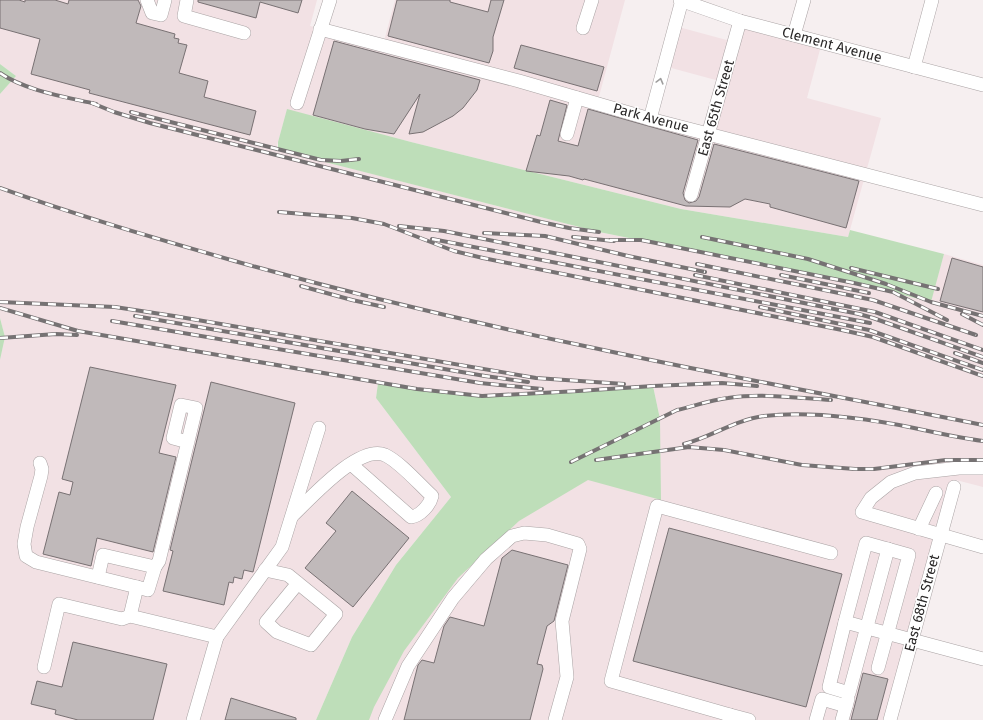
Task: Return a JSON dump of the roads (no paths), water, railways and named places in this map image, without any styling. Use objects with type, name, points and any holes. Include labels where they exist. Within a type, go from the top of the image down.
[{"type":"street","points":[[148,0],[152,13],[161,15],[165,0]]},
{"type":"street","points":[[187,0],[184,16],[244,33]]},
{"type":"street","points":[[297,103],[330,0]]},
{"type":"street","points":[[583,28],[592,0]]},
{"type":"street","points":[[650,119],[681,0]]},
{"type":"street","name":"Clement Avenue","points":[[681,0],[740,22],[983,85]]},
{"type":"street","points":[[794,35],[804,0]]},
{"type":"street","points":[[914,67],[932,0]]},
{"type":"street","name":"East 65th Street","points":[[691,195],[740,22]]},
{"type":"street","name":"Park Avenue","points":[[320,29],[519,81],[650,119],[983,205]]},
{"type":"street","points":[[566,134],[577,98]]},
{"type":"street","points":[[193,720],[217,637],[282,547],[319,428]]},
{"type":"street","points":[[40,463],[42,468],[41,476],[27,527],[24,544],[26,556],[36,562],[148,590],[155,567],[159,561],[188,442]]},
{"type":"street","points":[[292,516],[338,472],[351,464],[372,454],[384,455],[395,461],[432,496],[431,501],[417,516],[411,517],[351,464]]},
{"type":"street","points":[[983,468],[959,468],[916,473],[891,482],[871,498],[862,512],[983,547]]},
{"type":"street","name":"East 68th Street","points":[[890,720],[954,487]]},
{"type":"street","points":[[919,529],[936,492]]},
{"type":"street","points":[[749,720],[730,718],[611,681],[657,506],[831,553]]},
{"type":"street","points":[[385,720],[408,666],[453,598],[486,560],[512,536],[524,533],[547,536],[578,544],[580,549],[562,621],[567,677],[555,720]]},
{"type":"street","points":[[849,693],[828,687],[866,543],[910,555],[878,668]]},
{"type":"street","points":[[842,720],[888,549]]},
{"type":"street","points":[[98,577],[103,555],[155,567]]},
{"type":"street","points":[[265,570],[288,575],[298,583],[336,614],[311,644],[277,632],[266,622],[298,583]]},
{"type":"street","points":[[130,616],[137,587]]},
{"type":"street","points":[[44,667],[59,604],[122,619],[130,616],[217,637]]},
{"type":"street","points":[[845,622],[983,659]]},
{"type":"street","points":[[816,720],[822,699],[846,706]]},
{"type":"railway","points":[[0,73],[34,89],[96,104]]},
{"type":"railway","points":[[92,103],[114,112],[150,123],[541,222],[599,232]]},
{"type":"railway","points":[[131,112],[321,160],[341,161],[359,159]]},
{"type":"railway","points":[[0,188],[88,218],[148,236],[282,274],[415,308],[504,329],[739,378],[983,425]]},
{"type":"railway","points":[[279,212],[352,218],[384,224],[454,251],[483,258],[873,337],[983,376]]},
{"type":"railway","points":[[399,226],[444,231],[859,314],[983,357]]},
{"type":"railway","points":[[484,233],[545,236],[628,256],[705,272]]},
{"type":"railway","points":[[573,237],[614,241]]},
{"type":"railway","points":[[702,237],[808,259],[886,284],[931,302],[983,316]]},
{"type":"railway","points":[[432,239],[870,323]]},
{"type":"railway","points":[[610,240],[641,240],[893,292],[947,320]]},
{"type":"railway","points":[[697,264],[873,300],[976,335]]},
{"type":"railway","points":[[851,268],[938,289]]},
{"type":"railway","points":[[695,275],[875,312],[983,350]]},
{"type":"railway","points":[[781,275],[869,293]]},
{"type":"railway","points":[[301,286],[384,307]]},
{"type":"railway","points":[[0,302],[115,307],[536,378],[624,384]]},
{"type":"railway","points":[[760,307],[869,330],[983,370]]},
{"type":"railway","points":[[0,308],[78,331],[417,389],[482,396],[722,383],[757,386]]},
{"type":"railway","points":[[962,314],[983,325]]},
{"type":"railway","points":[[135,316],[485,376],[528,382]]},
{"type":"railway","points":[[112,321],[480,383],[542,389]]},
{"type":"railway","points":[[0,338],[56,334],[77,335]]},
{"type":"railway","points":[[955,353],[983,363]]},
{"type":"railway","points":[[571,462],[677,410],[709,402],[728,398],[754,396],[780,396],[831,400]]},
{"type":"railway","points":[[684,444],[753,418],[801,414],[878,422],[983,441]]},
{"type":"railway","points":[[596,460],[689,447],[724,450],[802,465],[855,469],[874,469],[946,460],[983,460]]}]
